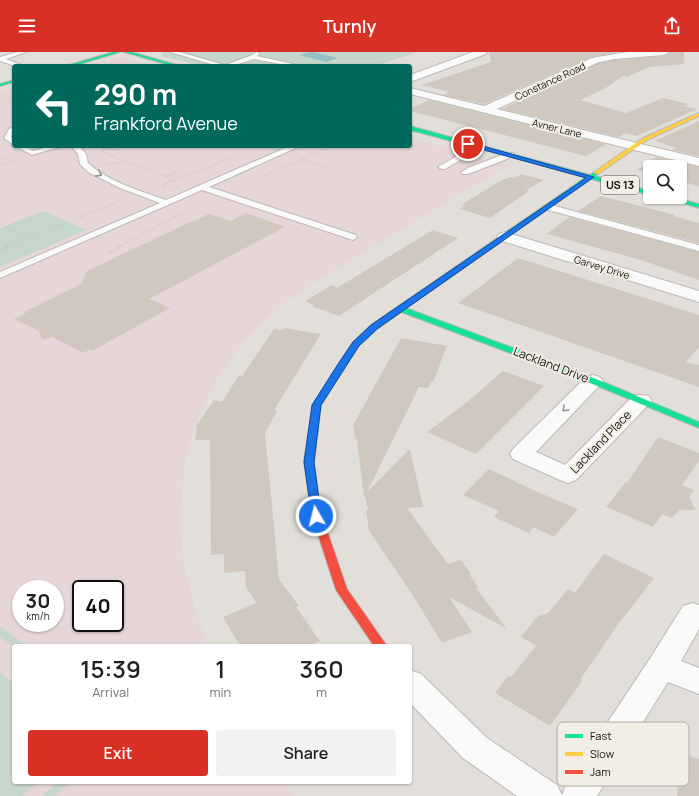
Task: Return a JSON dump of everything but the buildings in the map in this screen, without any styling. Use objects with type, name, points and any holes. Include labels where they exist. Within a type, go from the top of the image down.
[{"type":"street","points":[[75,64],[118,52]]},
{"type":"street","points":[[126,52],[171,64]]},
{"type":"street","points":[[412,78],[482,52]]},
{"type":"street","name":"Constance Road","points":[[484,110],[596,60],[615,56],[664,52]]},
{"type":"street","points":[[0,85],[12,82]]},
{"type":"street","name":"Avner Lane","points":[[412,94],[699,162]]},
{"type":"street","points":[[380,644],[342,590],[316,516],[309,462],[317,405],[356,344],[374,327],[634,147],[651,136],[699,114]]},
{"type":"street","name":"US 13","points":[[412,129],[643,191]]},
{"type":"street","points":[[687,203],[699,206]]},
{"type":"street","name":"Garvey Drive","points":[[505,237],[699,297]]},
{"type":"street","name":"Lackland Drive","points":[[401,309],[593,381],[699,425]]},
{"type":"street","name":"Lackland Place","points":[[593,381],[521,454],[568,475],[641,400]]},
{"type":"street","points":[[626,722],[662,666],[692,614],[699,617]]},
{"type":"street","points":[[662,666],[699,681]]},
{"type":"street","points":[[412,685],[475,748],[546,796]]},
{"type":"street","points":[[578,796],[584,786]]},
{"type":"lane","points":[[0,59],[23,52]]},
{"type":"lane","points":[[173,52],[218,64]]},
{"type":"lane","points":[[231,64],[254,57],[253,56],[261,52]]},
{"type":"lane","points":[[254,57],[289,64]]},
{"type":"lane","points":[[0,59],[15,64]]},
{"type":"lane","points":[[0,131],[12,130]]},
{"type":"lane","points":[[12,130],[7,138],[12,142]]},
{"type":"lane","points":[[442,166],[480,147]]},
{"type":"lane","points":[[23,148],[32,153],[51,148]]},
{"type":"lane","points":[[77,148],[82,154],[84,164],[88,168],[116,183],[166,202]]},
{"type":"lane","points":[[0,275],[291,148]]},
{"type":"lane","points":[[465,172],[478,166],[499,161],[510,155]]},
{"type":"lane","points":[[201,187],[352,237]]},
{"type":"lane","points":[[548,207],[699,248]]},
{"type":"path","points":[[118,150],[111,148],[102,150],[103,152],[125,160],[125,162],[161,175],[186,176]]},
{"type":"path","points":[[262,177],[327,148]]},
{"type":"path","points":[[0,158],[18,161]]},
{"type":"path","points":[[302,159],[328,168]]},
{"type":"path","points":[[167,175],[179,171]]},
{"type":"path","points":[[167,175],[170,182]]},
{"type":"path","points":[[0,250],[140,193]]},
{"type":"path","points":[[108,254],[189,209]]},
{"type":"path","points":[[0,225],[31,237]]},
{"type":"shaded area","points":[[119,57],[144,64],[95,64]]},
{"type":"shaded area","points":[[12,88],[12,148],[412,148],[412,139],[509,165],[320,279],[290,299],[266,319],[246,339],[220,374],[204,404],[189,446],[184,473],[181,511],[181,538],[185,568],[195,609],[207,644],[12,644],[12,784],[285,784],[294,796],[0,796],[0,91]]},
{"type":"green space","points":[[163,52],[416,52],[382,64],[194,64],[162,56]]},
{"type":"green space","points":[[44,211],[86,230],[0,267],[0,228]]},
{"type":"green space","points":[[0,626],[24,644],[12,644],[12,646],[0,637]]},
{"type":"green space","points":[[0,672],[12,681],[12,784],[36,784],[22,796],[0,796]]},
{"type":"green space","points":[[56,784],[68,784],[55,796],[42,796]]},
{"type":"water","points":[[310,52],[338,58],[326,62],[299,55]]},
{"type":"traffic: fast","points":[[75,64],[118,52]]},
{"type":"traffic: fast","points":[[126,52],[171,64]]},
{"type":"traffic: fast","points":[[0,85],[12,82]]},
{"type":"traffic: fast","points":[[412,129],[643,191]]},
{"type":"traffic: fast","points":[[316,513],[309,462],[317,405],[356,344],[374,327],[596,173]]},
{"type":"traffic: fast","points":[[687,203],[699,206]]},
{"type":"traffic: fast","points":[[401,309],[593,381],[699,425]]},
{"type":"traffic: slow","points":[[596,173],[645,139],[699,114]]},
{"type":"traffic: jam","points":[[316,513],[342,590],[380,644]]},
{"type":"route","points":[[316,516],[309,462],[317,405],[356,344],[374,327],[591,177],[468,144]]}]
